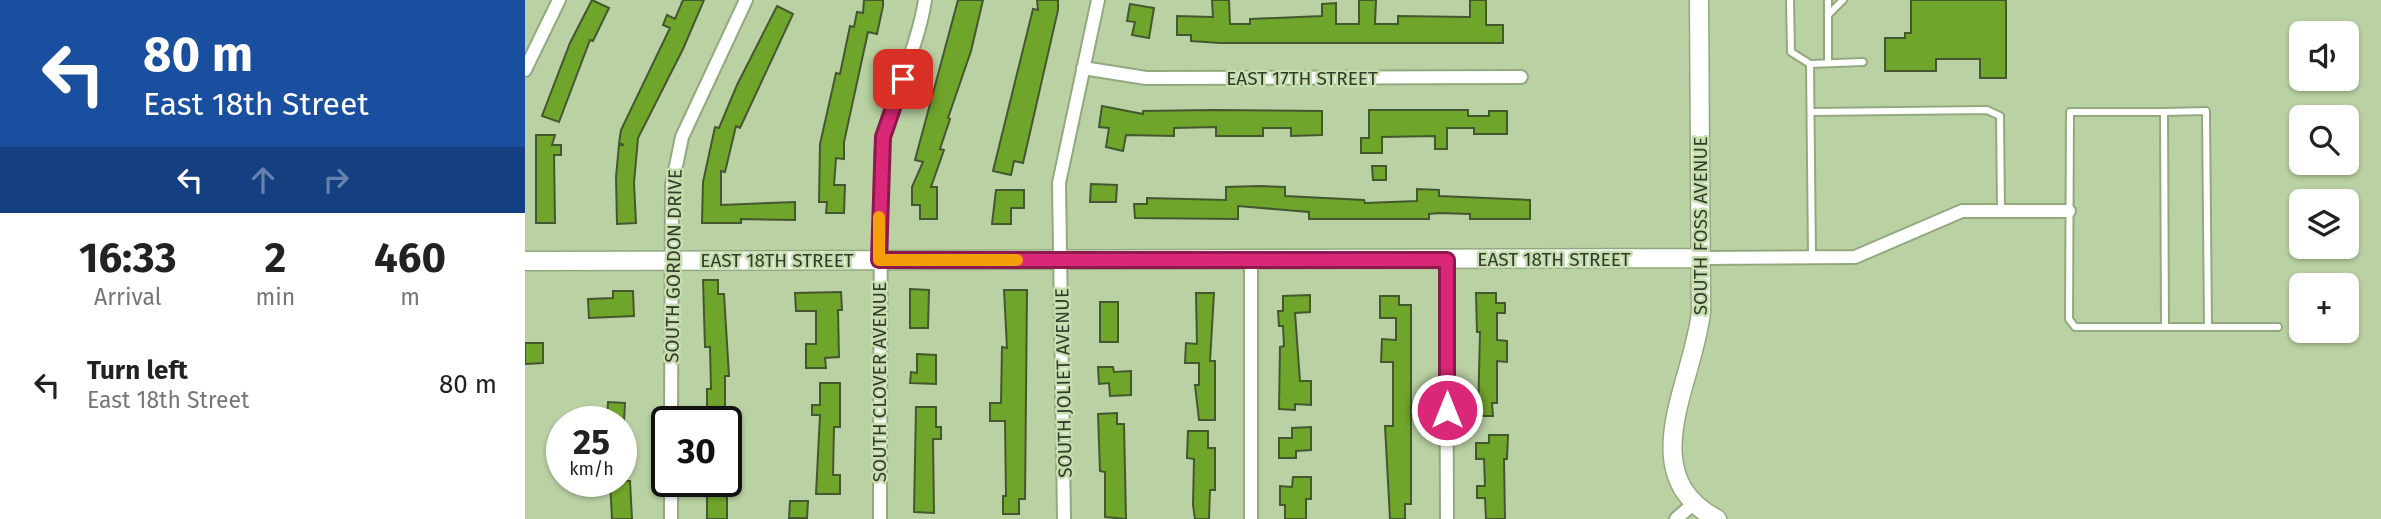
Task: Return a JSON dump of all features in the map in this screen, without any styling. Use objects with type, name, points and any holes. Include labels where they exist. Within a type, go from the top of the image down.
[{"type":"street","points":[[525,70],[559,0]]},
{"type":"street","name":"SOUTH GORDON DRIVE","points":[[671,406],[670,260],[675,158],[682,137],[746,0]]},
{"type":"street","name":"SOUTH CLOVER AVENUE","points":[[880,519],[879,260],[883,137],[917,40],[925,0]]},
{"type":"street","name":"SOUTH JOLIET AVENUE","points":[[1064,519],[1059,183],[1098,0]]},
{"type":"street","name":"SOUTH FOSS AVENUE","points":[[1693,505],[1675,470],[1673,430],[1677,405],[1699,329],[1702,258],[1699,0]]},
{"type":"street","name":"EAST 17TH STREET","points":[[1083,68],[1146,78],[1521,77]]},
{"type":"street","points":[[1702,258],[1855,257],[1949,214],[2001,210],[2069,211]]},
{"type":"street","name":"EAST 18TH STREET","points":[[525,261],[1702,258]]},
{"type":"street","points":[[1251,260],[1251,519]]},
{"type":"street","points":[[1447,260],[1447,519]]},
{"type":"street","points":[[671,497],[671,519]]},
{"type":"street","points":[[1676,519],[1693,505],[1717,519]]},
{"type":"lane","points":[[1790,0],[1790,52],[1810,64],[1863,62]]},
{"type":"lane","points":[[1828,0],[1828,62]]},
{"type":"lane","points":[[1828,15],[1843,0]]},
{"type":"lane","points":[[1810,64],[1812,258]]},
{"type":"lane","points":[[1811,112],[1987,110],[2000,116],[2001,210]]},
{"type":"lane","points":[[2208,327],[2206,111],[2070,112],[2069,319],[2075,327],[2165,327],[2208,327],[2278,327]]},
{"type":"lane","points":[[2164,112],[2165,327]]},
{"type":"building","points":[[592,0],[609,8],[593,41],[590,40],[559,122],[542,116],[570,43]]},
{"type":"building","points":[[683,0],[704,0],[683,49],[638,138],[634,183],[636,223],[617,224],[616,177],[619,145],[624,145],[619,143],[621,130],[670,28],[663,25],[667,15],[675,19]]},
{"type":"building","points":[[864,0],[883,0],[883,6],[877,34],[868,32],[844,142],[844,159],[836,158],[834,185],[845,185],[844,213],[826,213],[827,202],[819,202],[820,144],[836,73],[840,74],[850,26],[854,27],[857,12],[863,13]]},
{"type":"building","points":[[958,0],[983,0],[971,51],[948,118],[950,119],[940,149],[944,150],[931,187],[937,187],[937,219],[920,219],[920,205],[912,205],[912,187],[923,162],[915,160]]},
{"type":"building","points":[[1037,0],[1058,0],[1058,10],[1023,163],[1014,161],[1011,175],[993,171],[1033,9],[1038,10]]},
{"type":"building","points":[[1212,0],[1229,0],[1230,24],[1250,24],[1250,19],[1322,16],[1322,4],[1336,3],[1336,24],[1359,24],[1359,0],[1376,0],[1375,24],[1398,24],[1398,16],[1470,17],[1470,0],[1486,0],[1486,25],[1503,25],[1503,43],[1220,43],[1191,41],[1191,35],[1177,35],[1177,16],[1213,17]]},
{"type":"building","points":[[1911,0],[2006,0],[2006,78],[1980,78],[1980,59],[1936,59],[1936,71],[1885,71],[1885,38],[1905,38],[1905,33],[1911,33]]},
{"type":"building","points":[[1130,4],[1154,8],[1149,38],[1132,35],[1135,22],[1127,21]]},
{"type":"building","points":[[777,6],[793,14],[740,128],[736,126],[725,172],[721,171],[721,205],[795,202],[795,220],[741,219],[741,223],[702,223],[703,182],[715,127],[719,128],[737,85]]},
{"type":"building","points":[[1102,106],[1143,114],[1143,111],[1322,111],[1322,135],[1291,136],[1291,128],[1263,128],[1263,136],[1216,136],[1216,127],[1174,128],[1174,136],[1126,135],[1123,151],[1106,147],[1109,128],[1099,127]]},
{"type":"building","points":[[1369,110],[1468,110],[1468,116],[1489,116],[1489,111],[1507,111],[1507,134],[1474,134],[1474,128],[1447,128],[1447,149],[1435,149],[1435,136],[1382,137],[1382,153],[1361,153],[1361,138],[1369,138]]},
{"type":"building","points":[[536,135],[555,135],[552,145],[561,145],[561,155],[554,155],[555,223],[536,223]]},
{"type":"building","points":[[1372,166],[1386,166],[1386,180],[1373,180]]},
{"type":"building","points":[[1091,184],[1117,185],[1116,202],[1090,202]]},
{"type":"building","points":[[1226,187],[1285,187],[1285,196],[1364,200],[1365,203],[1417,201],[1417,189],[1439,190],[1439,196],[1530,200],[1530,219],[1470,219],[1470,214],[1439,213],[1429,214],[1429,219],[1309,219],[1309,212],[1238,206],[1238,219],[1135,218],[1134,204],[1147,204],[1147,198],[1226,200]]},
{"type":"building","points":[[996,190],[1024,190],[1024,208],[1011,208],[1011,224],[992,224]]},
{"type":"building","points":[[703,280],[718,280],[718,294],[724,294],[729,376],[725,376],[725,406],[707,406],[707,389],[711,389],[710,347],[705,347]]},
{"type":"building","points":[[910,289],[929,290],[928,328],[910,328]]},
{"type":"building","points":[[1004,290],[1027,290],[1025,499],[1019,499],[1019,514],[1003,514],[1003,496],[1006,496],[1005,421],[990,421],[990,403],[1001,403],[1002,347],[1007,348]]},
{"type":"building","points":[[613,291],[633,291],[634,316],[589,318],[588,299],[613,298]]},
{"type":"building","points":[[841,292],[842,310],[838,310],[839,357],[825,358],[826,368],[806,368],[806,344],[816,344],[816,311],[796,311],[795,293]]},
{"type":"building","points":[[1196,293],[1214,293],[1210,361],[1215,361],[1215,420],[1199,420],[1195,385],[1199,385],[1199,363],[1185,363],[1186,343],[1197,344]]},
{"type":"building","points":[[1476,293],[1496,293],[1496,303],[1505,303],[1505,313],[1497,313],[1497,340],[1507,341],[1507,362],[1497,361],[1497,403],[1492,403],[1493,416],[1478,416],[1480,332],[1477,332]]},
{"type":"building","points":[[1310,295],[1310,312],[1295,313],[1300,381],[1311,381],[1311,405],[1295,404],[1295,410],[1279,409],[1280,347],[1284,346],[1283,326],[1279,326],[1278,311],[1283,311],[1283,296]]},
{"type":"building","points":[[1380,296],[1399,296],[1399,305],[1411,305],[1411,504],[1405,504],[1405,519],[1390,519],[1385,426],[1393,426],[1393,362],[1381,362],[1382,339],[1396,340],[1396,318],[1380,318]]},
{"type":"building","points":[[1100,302],[1118,302],[1118,342],[1100,342]]},
{"type":"building","points":[[525,343],[543,343],[543,363],[525,364]]},
{"type":"building","points":[[917,354],[936,355],[936,384],[910,383],[911,372],[917,373]]},
{"type":"building","points":[[1098,367],[1113,367],[1114,372],[1131,371],[1131,395],[1110,396],[1109,383],[1099,384]]},
{"type":"building","points":[[820,383],[840,383],[840,427],[834,427],[833,475],[840,475],[840,494],[816,494],[820,415],[812,415],[812,405],[820,405]]},
{"type":"building","points":[[608,402],[625,403],[625,406],[608,406]]},
{"type":"building","points":[[916,407],[936,407],[936,427],[941,427],[941,439],[933,439],[934,513],[914,512]]},
{"type":"building","points":[[1117,413],[1117,424],[1124,424],[1126,519],[1105,517],[1105,472],[1100,471],[1098,414]]},
{"type":"building","points":[[1311,427],[1311,450],[1296,451],[1296,458],[1279,458],[1279,438],[1292,438],[1292,428]]},
{"type":"building","points":[[1188,431],[1208,431],[1208,448],[1215,448],[1215,490],[1210,490],[1209,519],[1195,519],[1194,459],[1187,458]]},
{"type":"building","points":[[1489,435],[1508,435],[1507,459],[1504,459],[1505,519],[1486,519],[1485,498],[1477,498],[1477,486],[1485,486],[1484,459],[1476,459],[1476,443],[1489,443]]},
{"type":"building","points":[[1293,477],[1311,477],[1311,499],[1306,499],[1306,519],[1285,519],[1285,505],[1280,505],[1280,486],[1292,487]]},
{"type":"building","points":[[611,497],[631,497],[632,519],[612,519]]},
{"type":"building","points":[[707,497],[727,497],[727,519],[707,519]]},
{"type":"building","points":[[790,501],[808,501],[807,518],[789,518]]},
{"type":"slow traffic","points":[[879,217],[879,260],[1017,260]]},
{"type":"route","points":[[903,79],[883,137],[879,175],[879,260],[1447,260],[1447,410]]}]
